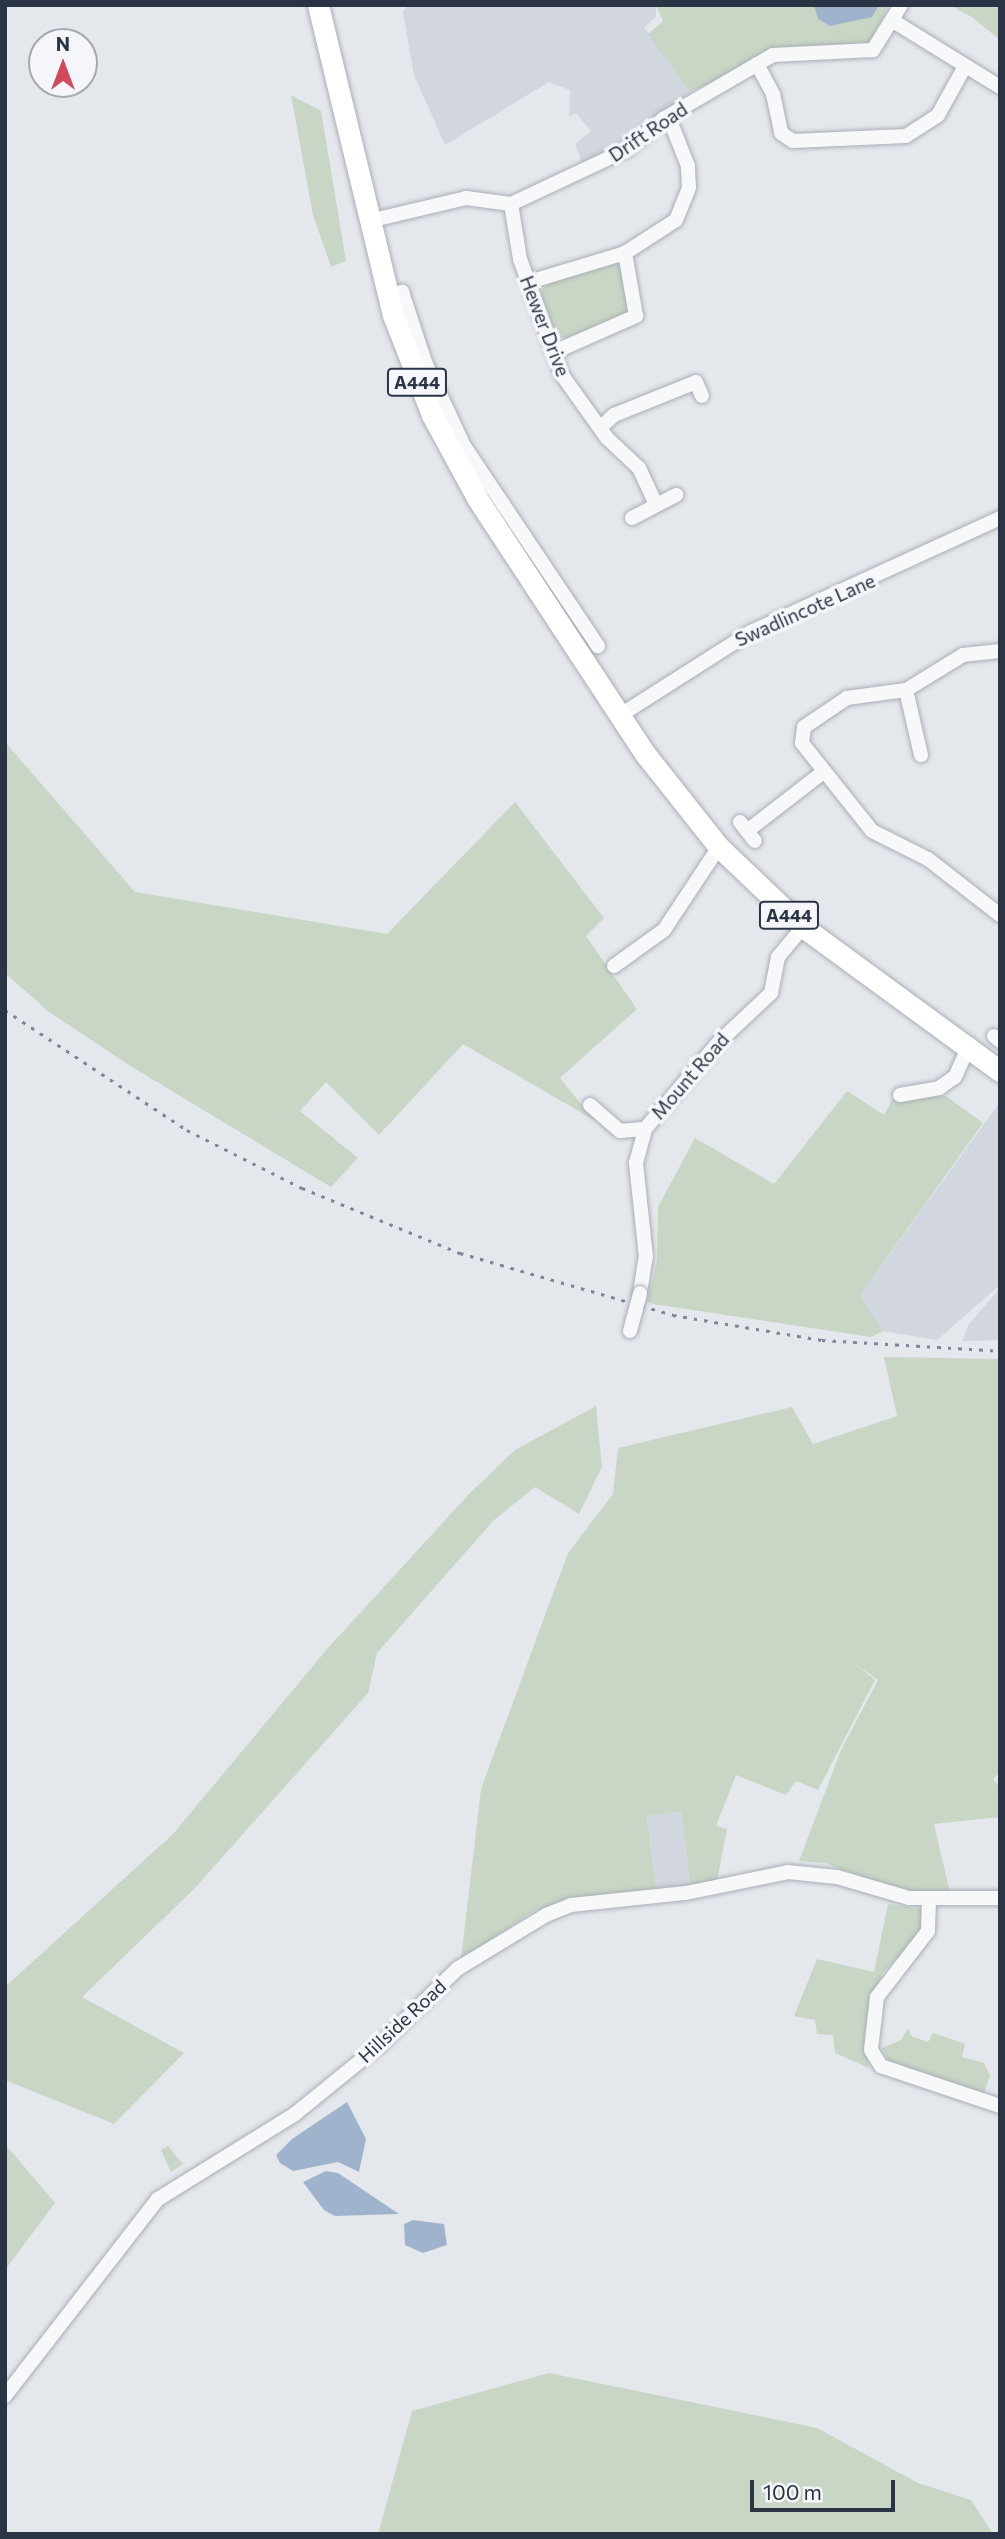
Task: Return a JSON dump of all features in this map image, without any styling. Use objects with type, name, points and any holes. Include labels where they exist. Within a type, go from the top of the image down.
[{"type":"highway","name":"A444","points":[[318,5],[388,296],[432,415],[511,535],[619,716],[719,847],[803,927],[970,1044],[1000,1070]]},
{"type":"street","name":"Drift Road","points":[[511,204],[628,149],[669,118],[757,64],[780,53],[873,50],[901,5]]},
{"type":"street","points":[[893,21],[963,70],[1000,87]]},
{"type":"street","points":[[757,64],[773,93],[781,134],[793,141],[906,136],[937,115],[963,70]]},
{"type":"street","points":[[529,282],[625,253],[662,232],[684,205],[688,166],[669,118]]},
{"type":"street","points":[[369,221],[466,198],[511,204]]},
{"type":"street","name":"Hewer Drive","points":[[511,204],[529,282],[562,375],[600,428],[639,468],[655,503]]},
{"type":"street","points":[[554,352],[636,316],[625,253]]},
{"type":"street","points":[[600,428],[614,415],[696,382],[702,397]]},
{"type":"street","points":[[632,518],[655,503],[676,495]]},
{"type":"street","name":"Swadlincote Lane","points":[[619,716],[751,632],[1000,518]]},
{"type":"street","points":[[511,535],[598,646]]},
{"type":"street","points":[[1000,651],[963,655],[906,690],[848,698],[804,727],[802,743],[821,773],[872,831],[928,859],[1000,915]]},
{"type":"street","points":[[906,690],[920,755]]},
{"type":"street","points":[[747,831],[821,773]]},
{"type":"street","points":[[614,965],[664,930],[719,847]]},
{"type":"street","name":"Mount Road","points":[[630,1331],[646,1257],[636,1163],[645,1129],[720,1041],[771,993],[778,957],[803,927]]},
{"type":"street","points":[[900,1095],[947,1083],[970,1044]]},
{"type":"street","points":[[590,1105],[620,1131],[645,1129]]},
{"type":"street","name":"Hillside Road","points":[[5,2396],[158,2199],[295,2114],[381,2044],[457,1969],[512,1933],[571,1905],[686,1893],[786,1872],[837,1877],[909,1898],[1000,1898]]},
{"type":"street","points":[[929,1900],[928,1931],[877,1997],[871,2050],[881,2066],[1000,2106]]},
{"type":"shaded area","points":[[408,5],[656,5],[656,17],[644,27],[690,92],[609,155],[582,162],[575,144],[591,131],[576,113],[569,117],[570,90],[549,82],[445,145],[414,75],[403,12]]},
{"type":"shaded area","points":[[1000,1102],[1000,1285],[937,1340],[883,1331],[860,1295]]},
{"type":"shaded area","points":[[1000,1288],[1000,1340],[962,1341],[969,1324]]},
{"type":"shaded area","points":[[681,1812],[690,1884],[656,1889],[647,1816]]},
{"type":"green space","points":[[656,5],[889,5],[870,42],[788,48],[690,92],[648,34],[663,21]]},
{"type":"green space","points":[[949,5],[1000,5],[1000,40],[972,17]]},
{"type":"green space","points":[[291,95],[321,111],[346,261],[331,267],[313,215]]},
{"type":"green space","points":[[613,262],[625,266],[630,314],[574,339],[556,337],[541,294],[545,285]]},
{"type":"green space","points":[[5,742],[135,892],[387,934],[515,802],[604,918],[586,936],[637,1009],[560,1078],[594,1120],[463,1044],[379,1135],[326,1082],[300,1111],[358,1158],[331,1187],[132,1067],[49,1012],[5,973]]},
{"type":"green space","points":[[847,1091],[884,1115],[892,1100],[946,1096],[983,1123],[860,1295],[883,1331],[871,1337],[647,1303],[657,1260],[658,1207],[695,1138],[774,1184]]},
{"type":"green space","points":[[884,1357],[1000,1359],[1000,1772],[993,1779],[1000,1787],[1000,1817],[934,1824],[950,1893],[906,1893],[825,1863],[799,1861],[841,1750],[878,1680],[854,1663],[875,1680],[818,1790],[796,1781],[786,1795],[736,1775],[716,1826],[727,1829],[717,1881],[690,1884],[681,1812],[647,1816],[656,1888],[536,1910],[461,1959],[481,1789],[568,1553],[613,1494],[618,1448],[792,1407],[813,1444],[897,1416]]},
{"type":"green space","points":[[596,1406],[602,1467],[579,1514],[535,1487],[493,1521],[377,1653],[368,1693],[195,1888],[82,1997],[184,2053],[114,2124],[5,2080],[5,1987],[173,1834],[328,1648],[470,1493],[515,1450]]},
{"type":"green space","points":[[888,1904],[920,1909],[925,1919],[919,1936],[882,1974],[864,2034],[869,2068],[835,2053],[833,2035],[817,2034],[815,2020],[794,2016],[817,1959],[874,1972]]},
{"type":"green space","points":[[908,2028],[911,2036],[928,2042],[933,2033],[965,2044],[962,2057],[984,2063],[990,2076],[983,2096],[888,2061],[882,2048],[901,2040]]},
{"type":"green space","points":[[5,2144],[55,2203],[5,2270]]},
{"type":"green space","points":[[168,2146],[183,2164],[171,2172],[161,2150]]},
{"type":"green space","points":[[549,2373],[817,2428],[918,2483],[971,2500],[993,2534],[378,2534],[412,2411]]},
{"type":"water","points":[[814,5],[879,5],[872,17],[830,26],[818,19]]},
{"type":"water","points":[[347,2102],[366,2139],[359,2172],[338,2162],[293,2171],[280,2163],[276,2155],[292,2139]]},
{"type":"water","points":[[326,2171],[338,2173],[399,2214],[335,2216],[324,2210],[303,2182]]},
{"type":"water","points":[[413,2220],[444,2224],[447,2245],[423,2253],[405,2245],[404,2224]]},
{"type":"railway","points":[[5,1010],[187,1130],[302,1188],[460,1253],[673,1315],[822,1340],[1000,1351]]}]
